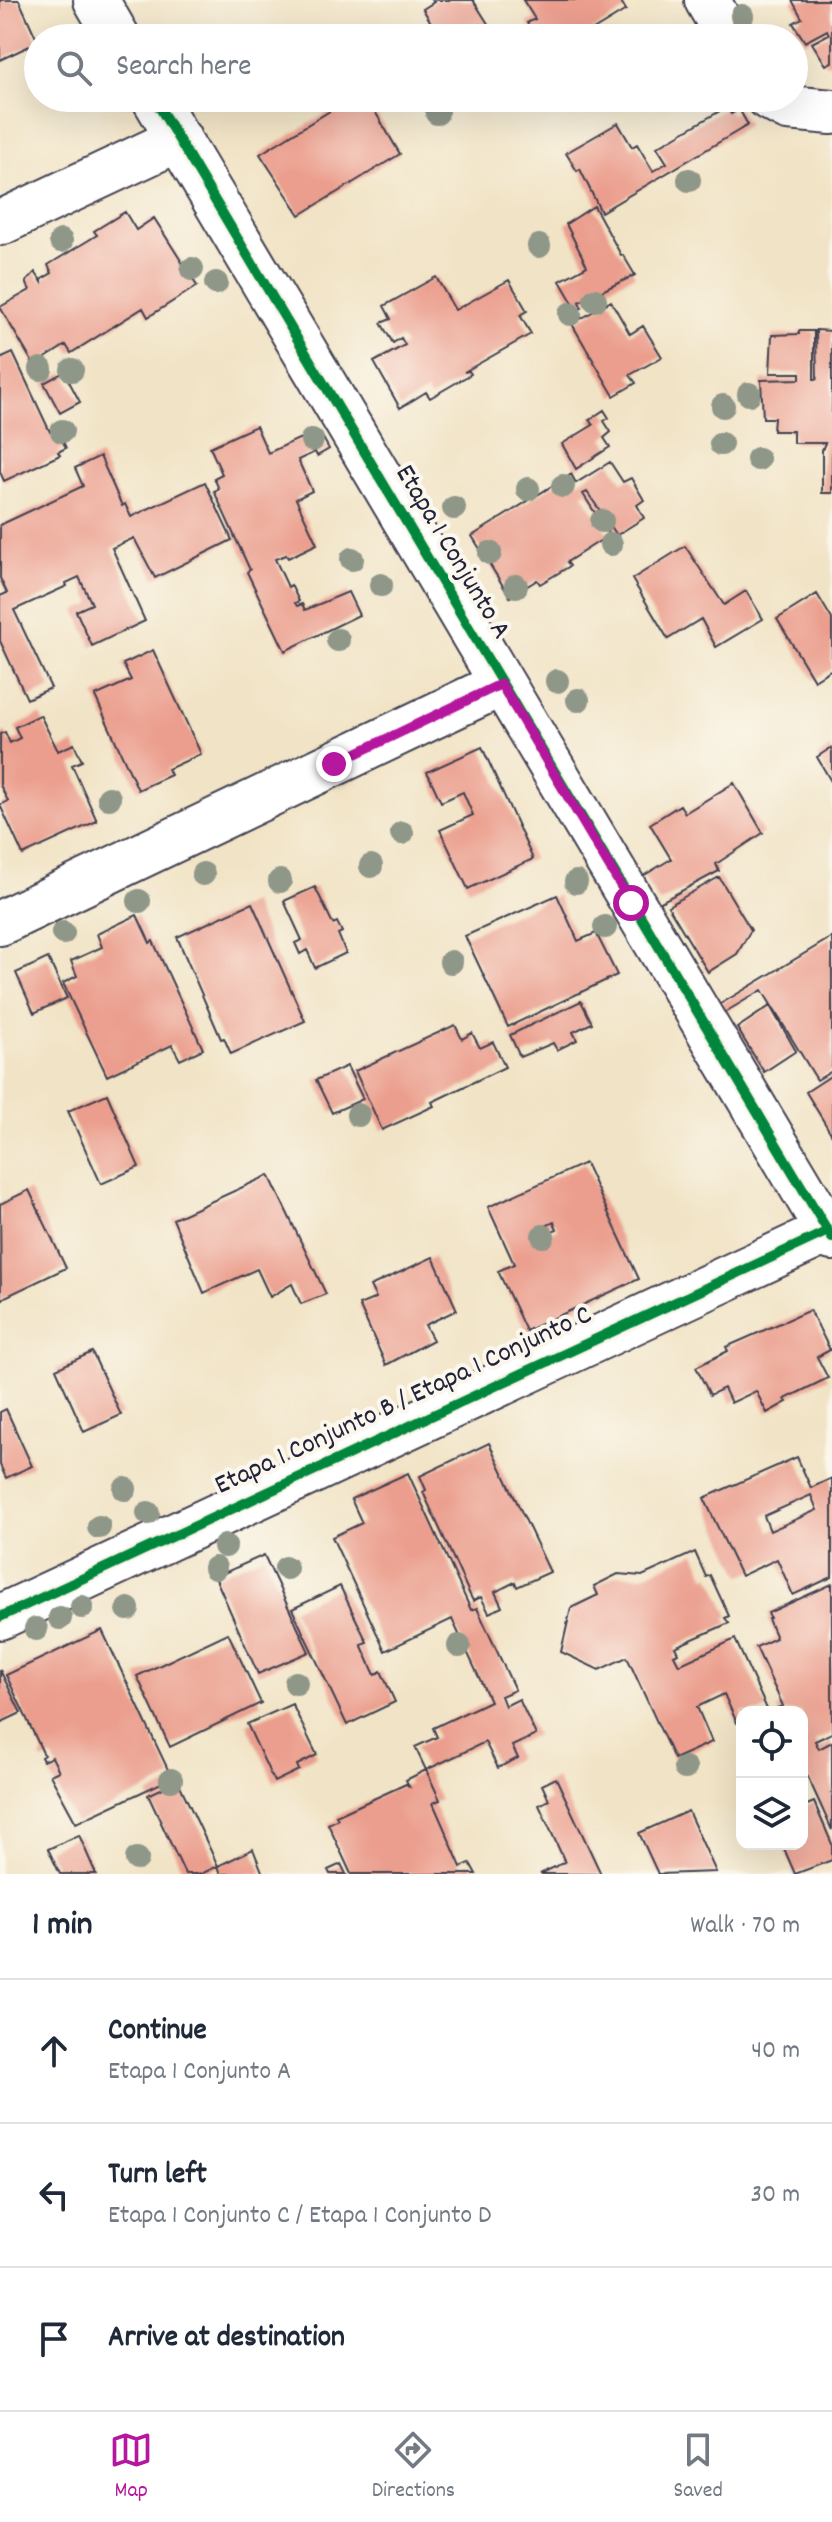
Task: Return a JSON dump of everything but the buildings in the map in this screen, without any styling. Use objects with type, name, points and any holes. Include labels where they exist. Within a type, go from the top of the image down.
[{"type":"street","points":[[96,0],[110,24]]},
{"type":"street","points":[[707,0],[721,24]]},
{"type":"street","name":"Etapa 1 Conjunto A","points":[[163,112],[830,1234]]},
{"type":"street","points":[[0,223],[179,139]]},
{"type":"street","points":[[0,923],[501,684]]},
{"type":"street","name":"Etapa 1 Conjunto B / Etapa 1 Conjunto C","points":[[0,1617],[830,1234]]},
{"type":"cycle path","points":[[162,112],[832,1238]]},
{"type":"cycle path","points":[[0,1617],[828,1231]]},
{"type":"route","points":[[334,764],[501,684],[631,903]]}]
